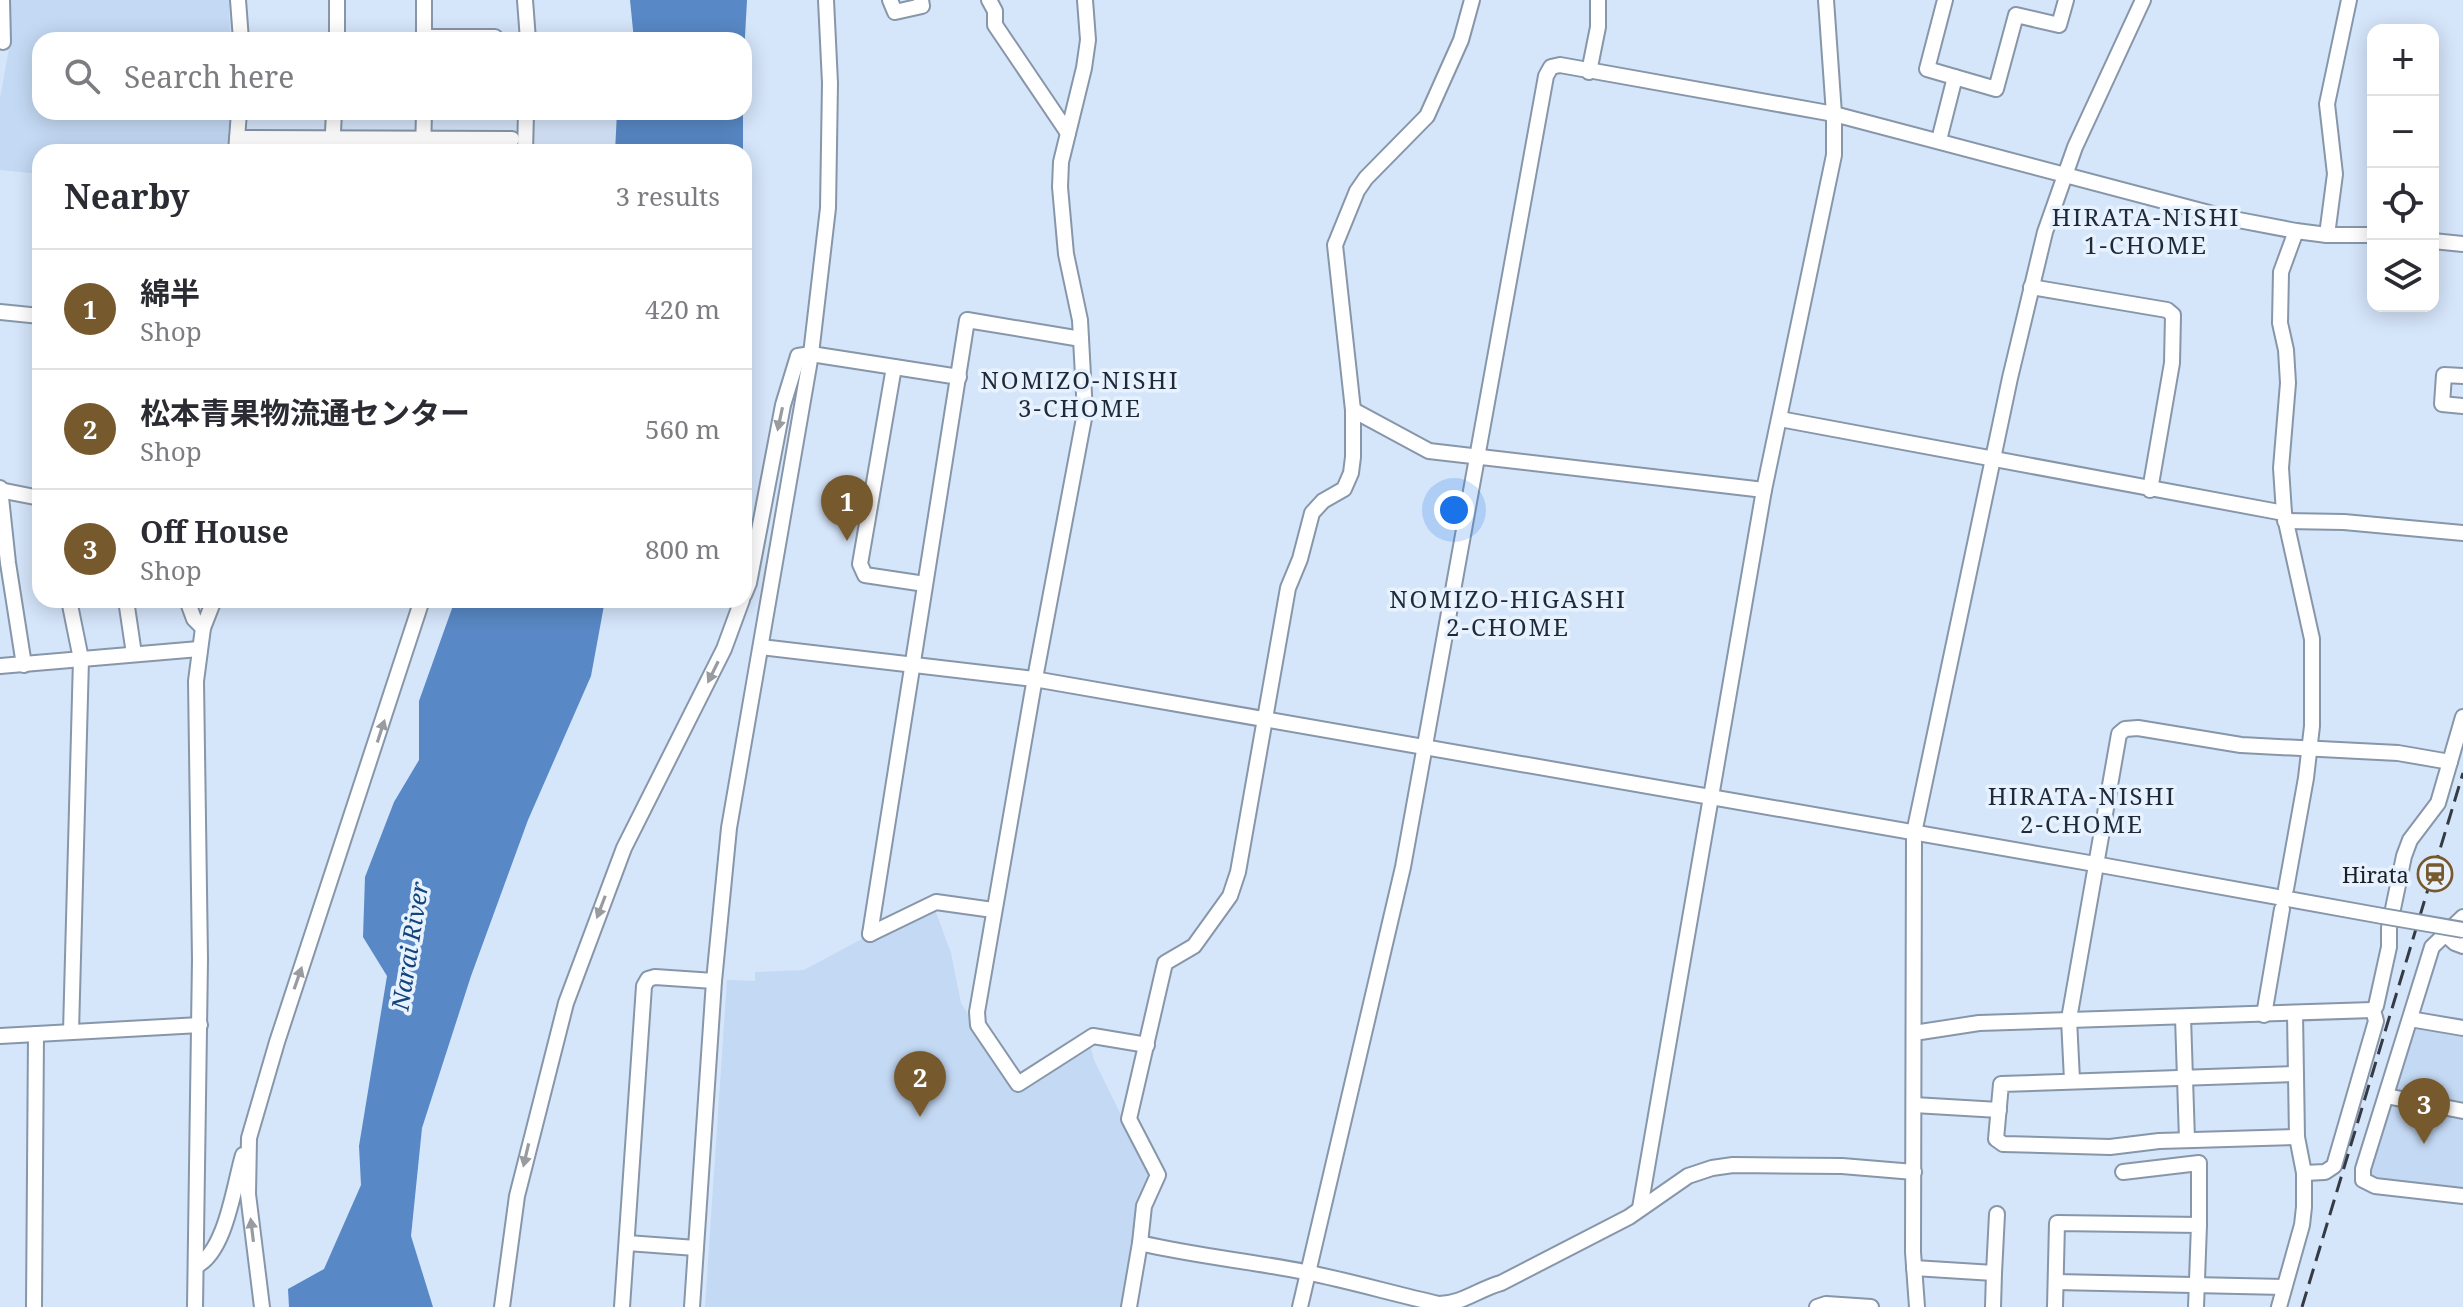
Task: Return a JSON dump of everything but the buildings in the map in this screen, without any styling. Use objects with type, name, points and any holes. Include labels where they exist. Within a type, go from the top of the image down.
[{"type":"street","points":[[2,0],[3,42]]},
{"type":"street","points":[[238,0],[240,32]]},
{"type":"street","points":[[337,0],[337,32]]},
{"type":"street","points":[[424,0],[424,32]]},
{"type":"street","points":[[525,0],[527,32]]},
{"type":"street","points":[[692,1307],[714,981],[729,828],[811,354],[828,208],[830,83],[826,0]]},
{"type":"street","points":[[890,0],[895,12],[922,6],[921,0]]},
{"type":"street","points":[[989,0],[995,11],[995,25],[1068,133]]},
{"type":"street","points":[[1085,0],[1088,40],[1061,162],[1060,187],[1066,254],[1080,320],[1085,413],[1034,679],[977,1012],[978,1025],[1018,1084],[1093,1036],[1147,1045]]},
{"type":"street","points":[[1129,1307],[1144,1206],[1158,1175],[1129,1119],[1165,963],[1194,946],[1230,896],[1238,872],[1288,588],[1300,559],[1312,513],[1323,501],[1344,489],[1351,473],[1353,410],[1335,245],[1357,191],[1366,178],[1427,116],[1461,40],[1472,0]]},
{"type":"street","points":[[1589,72],[1598,27],[1598,0]]},
{"type":"street","points":[[1640,1208],[1764,490],[1834,155],[1826,0]]},
{"type":"street","points":[[1945,0],[1927,69],[1996,89],[2018,7],[2059,25],[2066,0]]},
{"type":"street","points":[[1917,1307],[1914,1268],[1914,833],[2031,287],[2063,176],[2143,0]]},
{"type":"street","points":[[2327,235],[2335,174],[2327,104],[2349,0]]},
{"type":"street","points":[[1300,1307],[1403,867],[1546,76],[1551,67],[1560,65],[1834,114],[2228,218],[2327,235],[2367,235]]},
{"type":"street","points":[[1939,140],[1955,77]]},
{"type":"street","points":[[237,144],[239,120]]},
{"type":"street","points":[[332,144],[334,120]]},
{"type":"street","points":[[423,144],[424,120]]},
{"type":"street","points":[[525,144],[526,120]]},
{"type":"street","points":[[448,144],[512,139]]},
{"type":"street","points":[[2286,889],[2310,747],[2312,639],[2284,517],[2281,468],[2288,383],[2280,323],[2281,272],[2296,231]]},
{"type":"street","points":[[2439,242],[2463,244]]},
{"type":"street","points":[[2031,287],[2167,310],[2173,315],[2172,363],[2150,490]]},
{"type":"street","points":[[0,312],[32,315]]},
{"type":"street","points":[[993,910],[936,902],[870,934],[967,320],[1081,339]]},
{"type":"street","points":[[752,567],[783,405],[798,356],[811,354],[959,377]]},
{"type":"street","points":[[894,367],[860,564],[865,575],[925,584]]},
{"type":"street","points":[[2463,376],[2444,375],[2442,404],[2463,406]]},
{"type":"street","points":[[1353,410],[1429,451],[1764,490]]},
{"type":"street","points":[[1780,419],[2284,517],[2463,533]]},
{"type":"street","points":[[24,665],[0,490],[32,496]]},
{"type":"street","points":[[71,608],[81,659],[71,1032]]},
{"type":"street","points":[[127,608],[134,654]]},
{"type":"street","points":[[190,608],[194,619],[203,628]]},
{"type":"street","points":[[195,1307],[200,1025],[196,681],[203,628],[211,608]]},
{"type":"street","points":[[196,1266],[211,1255],[221,1236],[277,1042],[419,608]]},
{"type":"street","points":[[502,1307],[517,1196],[566,1003],[624,848],[711,675],[739,608]]},
{"type":"street","points":[[761,647],[1034,679],[2463,930]]},
{"type":"street","points":[[0,666],[199,649]]},
{"type":"street","points":[[2304,1173],[2325,1172],[2334,1166],[2376,1021],[2373,1010],[2389,947],[2389,928],[2404,856],[2410,840],[2438,803],[2463,717]]},
{"type":"street","points":[[2072,1080],[2069,1019],[2119,734],[2125,729],[2138,728],[2241,745],[2398,753],[2450,762]]},
{"type":"street","points":[[2264,1015],[2282,909]]},
{"type":"street","points":[[2463,917],[2432,947],[2363,1169],[2363,1180],[2375,1186],[2463,1196]]},
{"type":"street","points":[[2445,934],[2463,946]]},
{"type":"street","points":[[622,1307],[644,986],[648,979],[655,977],[714,981]]},
{"type":"street","points":[[1914,1033],[1979,1023],[2373,1010]]},
{"type":"street","points":[[2279,1307],[2302,1225],[2304,1173],[2297,1137],[2295,1014]]},
{"type":"street","points":[[2183,1017],[2187,1140]]},
{"type":"street","points":[[2410,1019],[2463,1028]]},
{"type":"street","points":[[0,1036],[200,1025]]},
{"type":"street","points":[[34,1307],[36,1034]]},
{"type":"street","points":[[2296,1074],[2001,1084],[1996,1139],[2003,1144],[2110,1147],[2187,1140],[2297,1137]]},
{"type":"street","points":[[2386,1096],[2463,1111]]},
{"type":"street","points":[[1914,1105],[1999,1110]]},
{"type":"street","points":[[249,1138],[248,1194],[262,1307]]},
{"type":"street","points":[[2123,1172],[2199,1163],[2196,1307]]},
{"type":"street","points":[[1140,1243],[1185,1254],[1307,1273],[1438,1306],[1462,1301],[1483,1288],[1501,1283],[1629,1217],[1688,1176],[1712,1168],[1733,1165],[1842,1166],[1914,1172]]},
{"type":"street","points":[[1993,1307],[1997,1214]]},
{"type":"street","points":[[2055,1307],[2057,1223],[2199,1225]]},
{"type":"street","points":[[627,1243],[696,1248]]},
{"type":"street","points":[[1914,1268],[1994,1273]]},
{"type":"street","points":[[2056,1282],[2284,1287]]},
{"type":"street","points":[[1817,1307],[1826,1304],[1871,1307]]},
{"type":"shaded area","points":[[8,0],[229,0],[230,32],[32,32],[32,120],[229,120],[228,144],[32,144],[32,173],[0,170],[0,98],[10,43]]},
{"type":"shaded area","points":[[934,907],[951,953],[961,1003],[1018,1091],[1090,1044],[1094,1060],[1150,1174],[1135,1215],[1122,1307],[705,1307],[727,980],[755,981],[755,972],[804,970],[862,939]]},
{"type":"shaded area","points":[[2417,1027],[2463,1036],[2463,1106],[2397,1094],[2393,1088],[2411,1029]]},
{"type":"shaded area","points":[[2391,1106],[2463,1118],[2463,1192],[2368,1179]]},
{"type":"water","points":[[630,0],[747,0],[745,32],[633,32]]},
{"type":"water","points":[[617,120],[743,120],[743,144],[615,144]]},
{"type":"water","name":"Narai River","points":[[452,608],[604,608],[591,676],[528,820],[471,976],[422,1128],[411,1236],[433,1307],[289,1307],[288,1289],[324,1269],[361,1185],[359,1146],[387,976],[363,937],[365,877],[394,802],[419,760],[419,701]]},
{"type":"railway","points":[[2302,1307],[2463,773]]},
{"type":"place","name":"綿半","points":[[847,541]]},
{"type":"place","name":"Hirata","points":[[2435,874]]},
{"type":"place","name":"松本青果物流通センター","points":[[920,1117]]},
{"type":"place","name":"Off House","points":[[2424,1144]]},
{"type":"district","name":"HIRATA-NISHI 1-CHOME","points":[[2146,230]]},
{"type":"district","name":"NOMIZO-NISHI 3-CHOME","points":[[1080,393]]},
{"type":"district","name":"NOMIZO-HIGASHI 2-CHOME","points":[[1508,612]]},
{"type":"district","name":"HIRATA-NISHI 2-CHOME","points":[[2082,809]]}]
